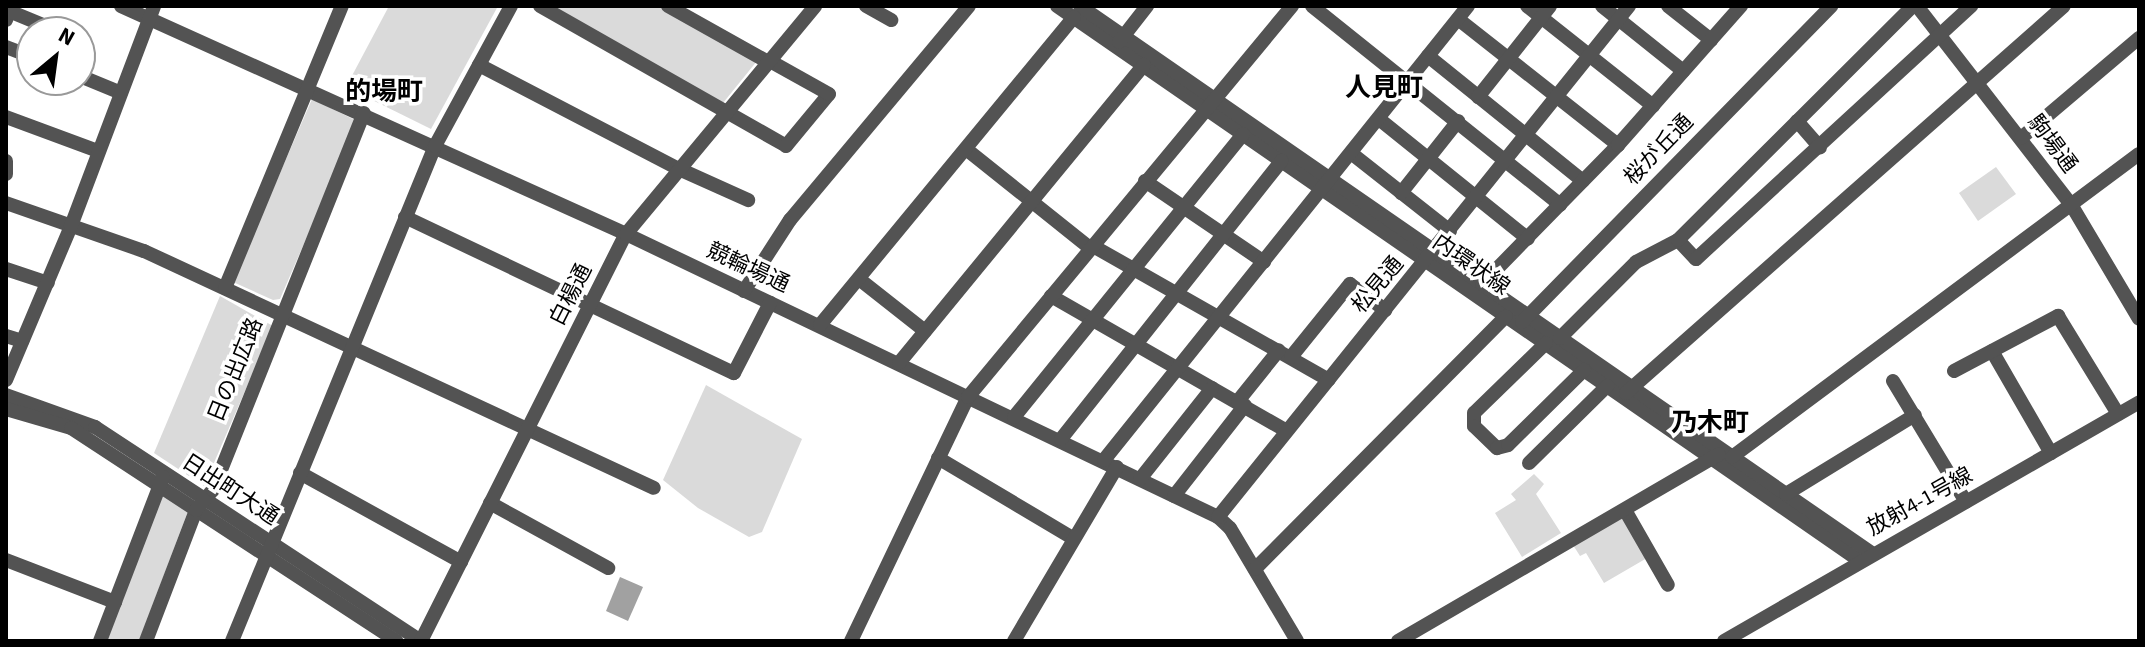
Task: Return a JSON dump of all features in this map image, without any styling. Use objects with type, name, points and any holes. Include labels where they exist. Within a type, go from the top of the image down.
[{"type":"street","name":"競輪場通","points":[[121,6],[151,12],[1061,439],[1218,517],[1255,569],[1297,641]]},
{"type":"street","points":[[225,288],[342,6]]},
{"type":"street","points":[[232,641],[435,146],[511,6]]},
{"type":"street","points":[[540,6],[786,146],[829,94],[668,6]]},
{"type":"street","name":"白楊通","points":[[421,641],[626,234],[815,6]]},
{"type":"street","points":[[866,6],[891,20]]},
{"type":"street","points":[[744,291],[790,220],[969,6]]},
{"type":"street","name":"内環状線","points":[[1057,6],[1077,11],[1430,257],[1506,316],[1523,320]]},
{"type":"street","points":[[1120,41],[1147,6]]},
{"type":"street","points":[[851,641],[968,397],[1292,6]]},
{"type":"street","points":[[1312,6],[1560,205]]},
{"type":"street","points":[[1014,641],[1111,464],[1178,369],[1468,6]]},
{"type":"street","points":[[1527,6],[1546,12],[1590,56],[1653,106]]},
{"type":"street","points":[[1602,6],[1683,71]]},
{"type":"street","name":"松見通","points":[[1218,517],[1629,6]]},
{"type":"street","points":[[1668,6],[1711,40]]},
{"type":"street","points":[[1482,284],[1618,145],[1741,6]]},
{"type":"street","name":"桜が丘通","points":[[1523,320],[1831,6]]},
{"type":"street","points":[[1584,370],[1508,445],[1497,448],[1474,426],[1474,413],[1636,262],[1678,240],[1915,6]]},
{"type":"street","name":"駒場通","points":[[1915,6],[2072,206],[2133,294],[2139,319]]},
{"type":"street","points":[[1678,240],[1696,259],[1941,37],[1971,6]]},
{"type":"street","points":[[1627,392],[2064,6]]},
{"type":"street","points":[[6,20],[9,11],[21,16]]},
{"type":"street","points":[[820,325],[1077,11]]},
{"type":"street","points":[[6,380],[71,226],[151,12]]},
{"type":"street","points":[[1478,97],[1546,12]]},
{"type":"street","points":[[1458,19],[1618,145]]},
{"type":"street","points":[[2021,138],[2139,38]]},
{"type":"street","name":"内環状線","points":[[1120,41],[1144,65],[1210,104],[1243,134],[1281,161],[1326,184]]},
{"type":"street","points":[[1428,56],[1583,181]]},
{"type":"street","points":[[479,65],[679,169],[748,200]]},
{"type":"street","points":[[899,363],[1144,65]]},
{"type":"street","points":[[96,83],[121,93]]},
{"type":"street","name":"日の出広路","points":[[146,641],[200,505],[213,490],[364,113]]},
{"type":"street","points":[[6,117],[98,151]]},
{"type":"street","points":[[1379,119],[1528,239]]},
{"type":"street","points":[[1401,193],[1458,121]]},
{"type":"street","points":[[1797,121],[1820,147]]},
{"type":"street","points":[[1014,417],[1243,134]]},
{"type":"street","points":[[966,149],[1029,203],[1091,247],[1329,380]]},
{"type":"street","points":[[1351,153],[1450,231]]},
{"type":"street","points":[[1398,641],[1722,456],[2135,158],[2139,174]]},
{"type":"street","points":[[6,161],[6,174]]},
{"type":"street","points":[[1061,439],[1133,344],[1281,161]]},
{"type":"street","points":[[1145,181],[1264,262]]},
{"type":"street","points":[[6,203],[144,251],[654,488]]},
{"type":"street","points":[[405,217],[734,373],[770,303]]},
{"type":"street","name":"内環状線","points":[[1430,257],[1482,284],[1523,320],[1867,557]]},
{"type":"street","points":[[6,269],[48,283]]},
{"type":"street","points":[[859,279],[925,331]]},
{"type":"street","points":[[1174,496],[1242,403],[1350,284],[1385,310]]},
{"type":"street","points":[[1051,296],[1285,430]]},
{"type":"street","points":[[1255,569],[1506,316]]},
{"type":"street","points":[[1954,371],[2058,316],[2118,414]]},
{"type":"street","points":[[6,336],[22,341]]},
{"type":"street","name":"内環状線","points":[[1553,341],[1584,370],[1607,386],[1627,392]]},
{"type":"street","points":[[1992,351],[2051,453]]},
{"type":"street","points":[[1893,381],[1966,502]]},
{"type":"street","points":[[1529,463],[1607,386]]},
{"type":"street","points":[[1140,479],[1212,388]]},
{"type":"street","name":"日出町大通","points":[[6,395],[76,416],[200,505],[421,641]]},
{"type":"street","name":"放射4-1号線","points":[[1724,641],[2139,402]]},
{"type":"street","name":"日出町大通","points":[[6,409],[71,428],[162,479]]},
{"type":"street","points":[[1786,494],[1915,415]]},
{"type":"street","name":"内環状線","points":[[1722,456],[1786,494],[1867,557]]},
{"type":"street","points":[[938,458],[1073,538]]},
{"type":"street","points":[[300,473],[461,562]]},
{"type":"street","points":[[100,641],[162,479]]},
{"type":"street","points":[[490,503],[608,568]]},
{"type":"street","points":[[1625,510],[1668,585]]},
{"type":"street","name":"日出町大通","points":[[269,549],[396,641]]},
{"type":"street","points":[[6,560],[115,602]]},
{"type":"shaded area","points":[[389,6],[498,6],[431,129],[346,87]]},
{"type":"shaded area","points":[[551,6],[659,6],[757,61],[723,103]]},
{"type":"shaded area","points":[[312,99],[357,121],[280,299],[273,300],[233,282]]},
{"type":"shaded area","points":[[1996,167],[2016,194],[1978,221],[1959,193]]},
{"type":"shaded area","points":[[220,296],[273,326],[204,486],[154,453]]},
{"type":"shaded area","points":[[706,385],[802,439],[762,532],[749,537],[698,508],[663,480]]},
{"type":"shaded area","points":[[1534,474],[1544,484],[1536,494],[1561,533],[1522,557],[1495,513],[1516,500],[1511,494]]},
{"type":"shaded area","points":[[163,494],[188,511],[139,641],[107,641]]},
{"type":"shaded area","points":[[1623,516],[1647,558],[1604,583],[1586,553],[1580,556],[1573,545]]},
{"type":"shaded area","points":[[620,577],[643,587],[628,621],[606,611]]},
{"type":"district","name":"人見町","points":[[1384,88]]},
{"type":"district","name":"的場町","points":[[384,92]]},
{"type":"district","name":"乃木町","points":[[1710,423]]}]
